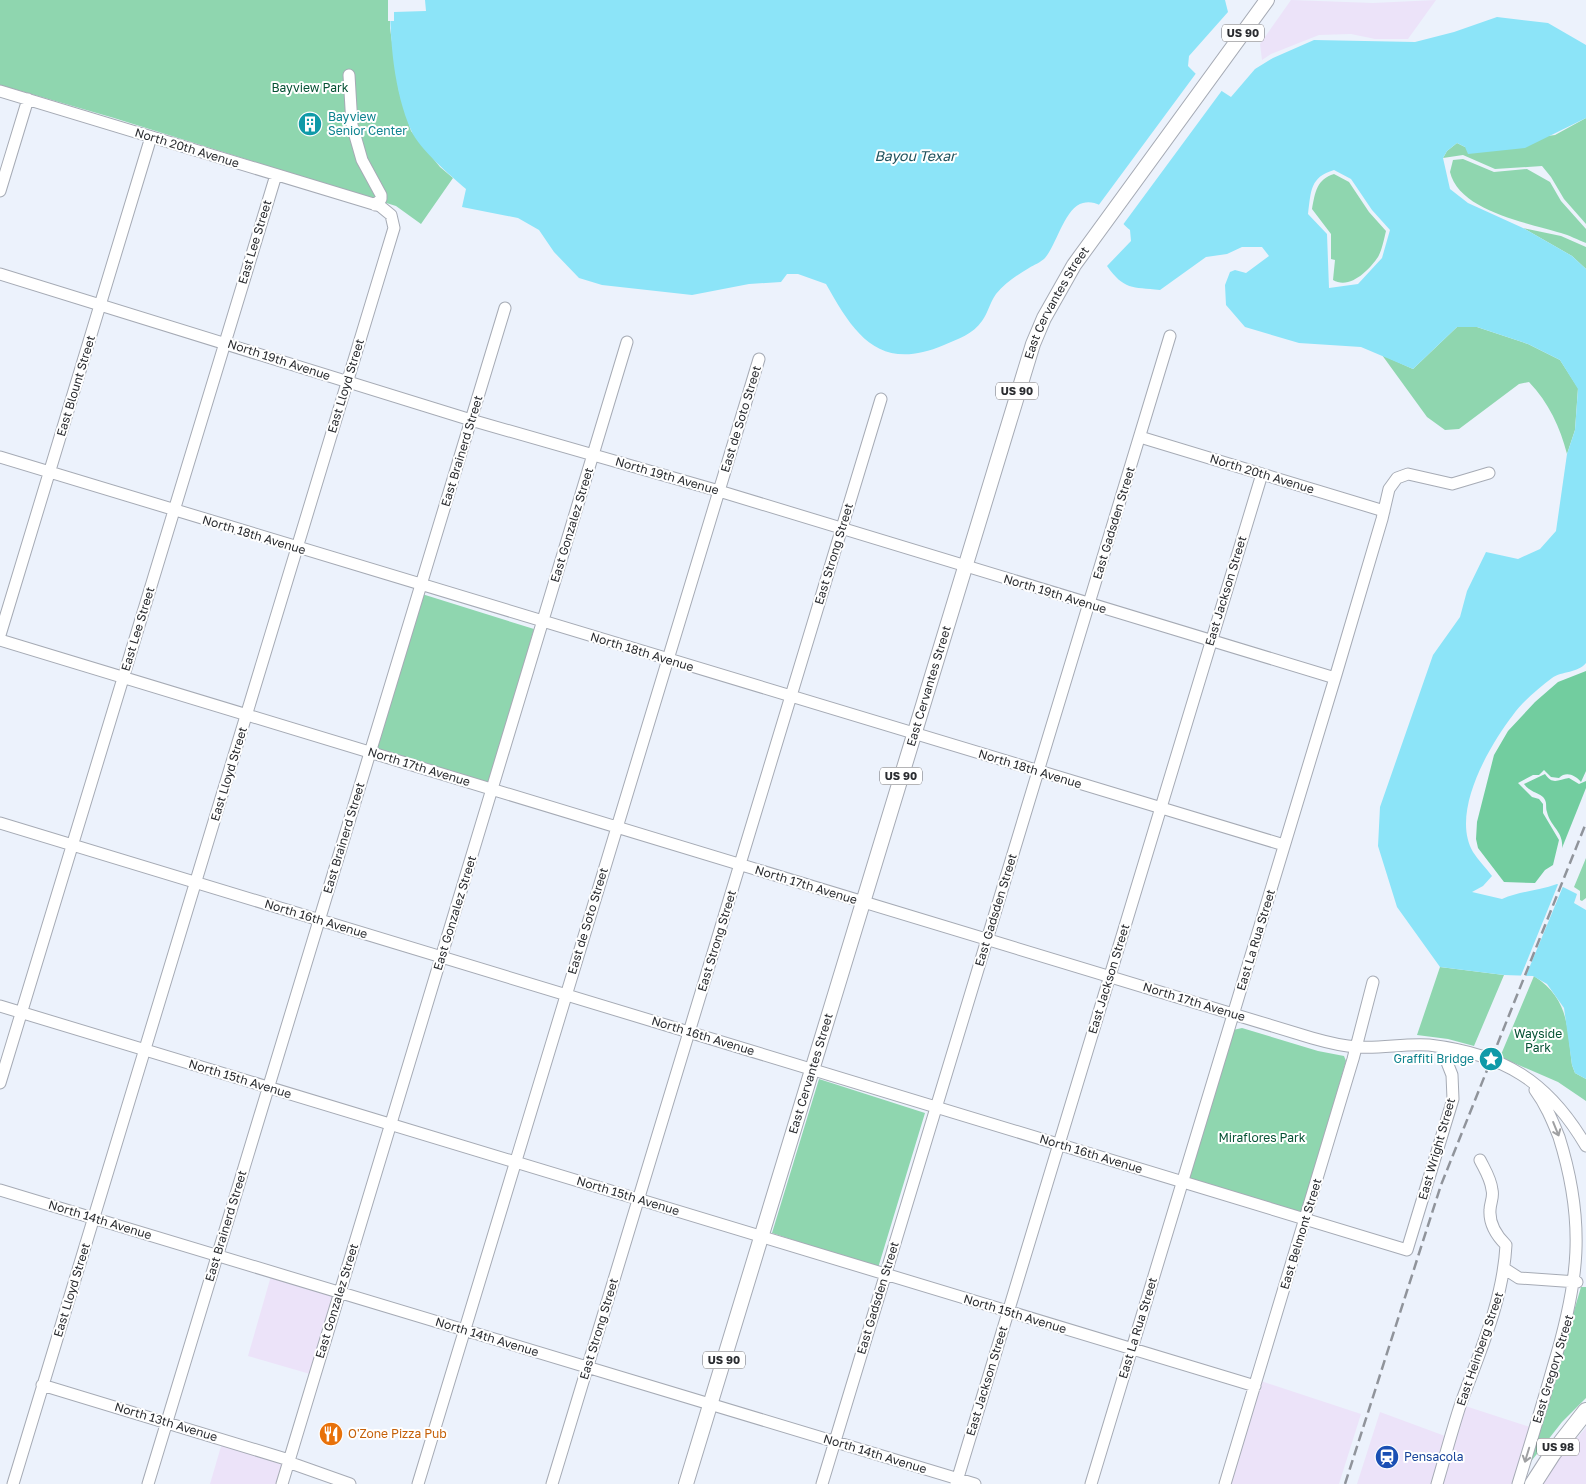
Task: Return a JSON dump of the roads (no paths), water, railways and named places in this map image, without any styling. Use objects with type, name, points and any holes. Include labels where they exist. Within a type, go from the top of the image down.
[{"type":"highway","name":"US 98","points":[[1533,1484],[1553,1453],[1586,1411]]},
{"type":"main road","name":"East Cervantes Street","points":[[686,1484],[1033,344],[1060,288],[1100,228],[1266,0]]},
{"type":"street","points":[[349,75],[352,126],[362,160],[381,195],[381,199],[375,205]]},
{"type":"street","name":"North 20th Avenue","points":[[0,91],[375,205]]},
{"type":"street","points":[[0,191],[28,99]]},
{"type":"street","name":"East Blount Street","points":[[0,635],[151,138]]},
{"type":"street","name":"East Lee Street","points":[[0,1083],[276,175]]},
{"type":"street","name":"East Lloyd Street","points":[[13,1484],[394,228],[391,216],[386,210],[375,205]]},
{"type":"street","name":"North 19th Avenue","points":[[0,274],[471,420],[719,491],[1089,605],[1335,678]]},
{"type":"street","name":"East Brainerd Street","points":[[148,1484],[505,308]]},
{"type":"street","name":"East Gadsden Street","points":[[822,1484],[1170,336]]},
{"type":"street","name":"East Gonzalez Street","points":[[282,1484],[627,342]]},
{"type":"street","name":"East de Soto Street","points":[[418,1484],[759,359]]},
{"type":"street","name":"East Strong Street","points":[[552,1484],[881,399]]},
{"type":"street","name":"North 20th Avenue","points":[[1140,437],[1384,511]]},
{"type":"street","name":"North 18th Avenue","points":[[0,458],[1284,845]]},
{"type":"street","name":"East La Rua Street","points":[[1091,1484],[1335,678],[1384,511],[1388,489],[1402,475],[1415,475],[1452,484],[1489,473]]},
{"type":"street","name":"East Jackson Street","points":[[956,1481],[1262,474]]},
{"type":"street","name":"North 17th Avenue","points":[[0,640],[1312,1038],[1357,1047],[1428,1045],[1491,1059],[1522,1073],[1543,1090],[1566,1116],[1586,1146]]},
{"type":"street","name":"North 16th Avenue","points":[[0,823],[1407,1250]]},
{"type":"street","name":"East Belmont Street","points":[[1225,1484],[1357,1047],[1373,982]]},
{"type":"street","name":"North 15th Avenue","points":[[0,1006],[1255,1386]]},
{"type":"street","name":"East Wright Street","points":[[1407,1250],[1453,1099],[1452,1075],[1441,1048]]},
{"type":"street","name":"East Gregory Street","points":[[1518,1484],[1578,1282],[1582,1231],[1574,1178],[1549,1112],[1522,1073]]},
{"type":"street","name":"East Heinberg Street","points":[[1437,1484],[1460,1406],[1493,1318],[1505,1269],[1506,1245],[1498,1236],[1491,1222],[1490,1212],[1493,1193],[1490,1179],[1480,1160]]},
{"type":"street","name":"North 14th Avenue","points":[[0,1190],[835,1442],[956,1481],[974,1484]]},
{"type":"street","points":[[1505,1269],[1519,1278],[1578,1282]]},
{"type":"street","name":"North 13th Avenue","points":[[42,1385],[289,1461],[350,1484]]},
{"type":"water","name":"Bayou Texar","points":[[390,0],[1225,0],[1228,12],[1189,56],[1188,66],[1197,75],[1231,97],[1255,69],[1273,58],[1314,40],[1415,42],[1454,32],[1497,17],[1548,23],[1586,45],[1586,118],[1525,148],[1468,154],[1465,147],[1457,143],[1447,151],[1443,158],[1450,189],[1468,203],[1523,228],[1572,256],[1586,269],[1586,663],[1579,669],[1552,678],[1531,695],[1503,728],[1475,780],[1466,818],[1467,836],[1473,852],[1492,876],[1483,886],[1472,892],[1502,899],[1557,884],[1577,894],[1574,903],[1586,910],[1586,1079],[1575,1073],[1572,1065],[1564,1008],[1547,984],[1533,976],[1504,975],[1440,967],[1397,907],[1378,846],[1380,807],[1433,655],[1460,617],[1467,591],[1486,552],[1518,559],[1540,549],[1556,531],[1567,454],[1575,430],[1578,389],[1560,360],[1528,344],[1477,327],[1457,327],[1413,369],[1361,347],[1299,343],[1245,327],[1226,305],[1225,285],[1230,272],[1235,270],[1246,273],[1269,256],[1262,247],[1242,247],[1227,254],[1206,257],[1160,290],[1129,286],[1113,274],[1107,266],[1131,241],[1130,230],[1109,211],[1090,202],[1083,203],[1071,211],[1045,258],[1016,276],[1000,290],[978,326],[955,341],[921,352],[902,354],[885,351],[871,344],[847,319],[826,284],[798,274],[787,274],[781,282],[749,284],[692,295],[602,285],[579,278],[554,252],[539,230],[518,218],[462,207],[466,189],[421,145],[411,130],[405,115],[394,66]],"holes":[[[1334,170],[1351,179],[1372,210],[1390,230],[1382,258],[1358,284],[1329,288],[1327,234],[1308,214],[1311,192],[1320,177]]]},
{"type":"railway","points":[[1345,1484],[1441,1185],[1586,823]]},
{"type":"place","name":"Bayview Senior Center","points":[[310,124]]},
{"type":"place","name":"Graffiti Bridge","points":[[1491,1059]]},
{"type":"place","name":"O'Zone Pizza Pub","points":[[331,1434]]},
{"type":"place","name":"Pensacola","points":[[1387,1457]]},
{"type":"park label","name":"Bayview Park","points":[[310,88]]},
{"type":"park label","name":"Wayside Park","points":[[1538,1041]]},
{"type":"park label","name":"Miraflores Park","points":[[1262,1138]]}]
